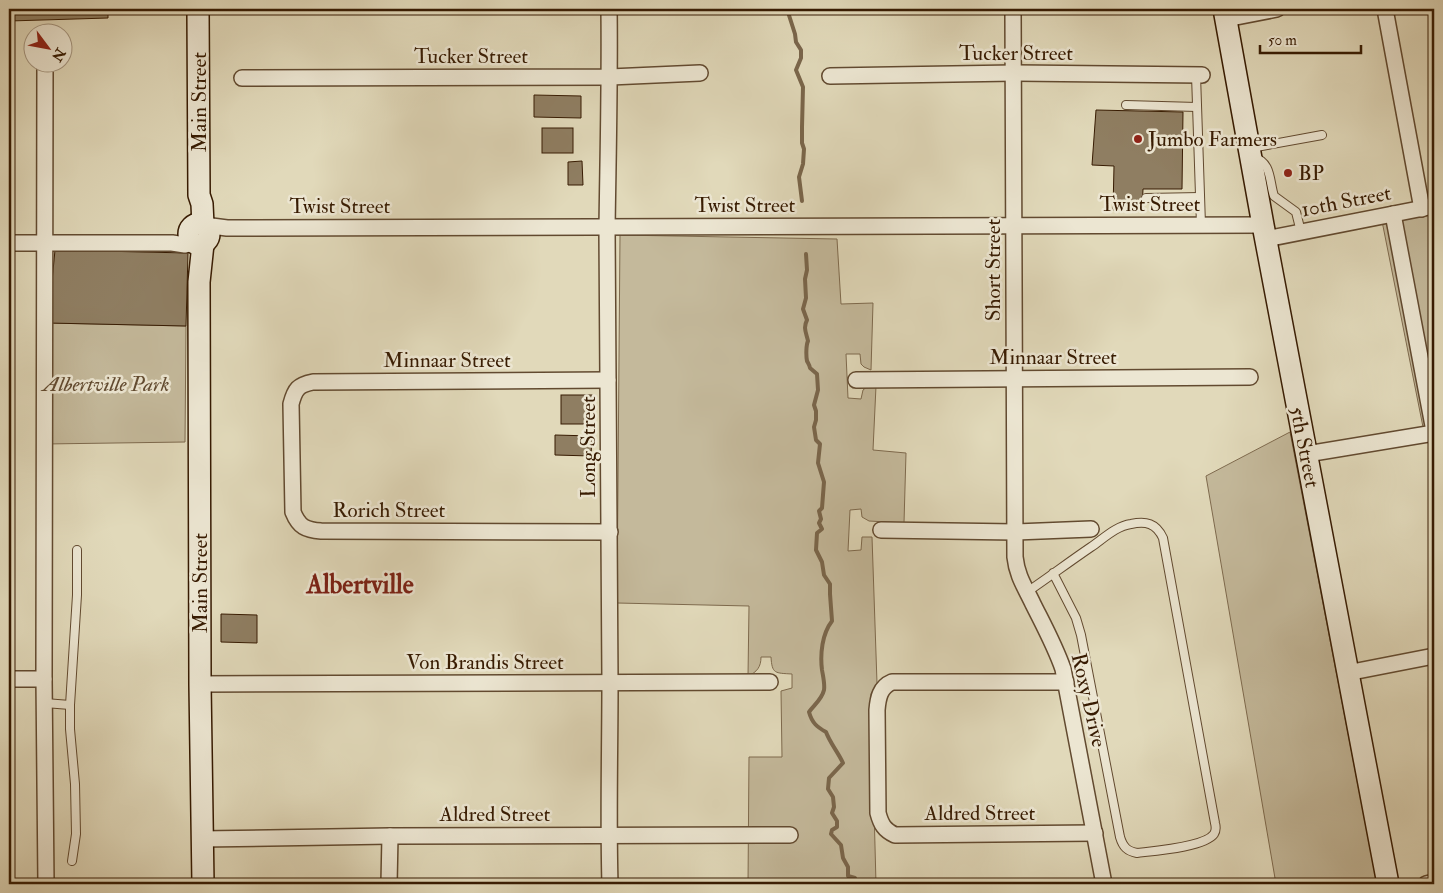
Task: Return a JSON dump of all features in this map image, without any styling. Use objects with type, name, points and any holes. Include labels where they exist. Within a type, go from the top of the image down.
[{"type":"street","name":"Main Street","points":[[198,9],[199,195],[202,204],[199,235],[200,684],[203,884]]},
{"type":"street","name":"Long Street","points":[[609,9],[610,77],[607,227],[610,532],[608,835],[610,884]]},
{"type":"street","name":"Short Street","points":[[1013,9],[1014,532]]},
{"type":"street","points":[[1225,14],[1277,9]]},
{"type":"street","points":[[1385,9],[1428,208]]},
{"type":"street","name":"5th Street","points":[[1225,14],[1264,232],[1388,884]]},
{"type":"street","points":[[45,72],[44,679],[46,884]]},
{"type":"street","name":"Tucker Street","points":[[242,78],[610,77],[700,73]]},
{"type":"street","name":"Tucker Street","points":[[830,76],[1014,73],[1199,75]]},
{"type":"street","name":"10th Street","points":[[1264,232],[1301,232],[1428,208]]},
{"type":"street","points":[[1307,454],[1434,432],[1393,214]]},
{"type":"street","name":"Twist Street","points":[[9,243],[45,243],[199,235],[607,227],[1201,225],[1264,232]]},
{"type":"street","name":"Minnaar Street","points":[[856,380],[1250,378]]},
{"type":"street","name":"Minnaar Street","points":[[293,397],[296,390],[302,384],[313,382],[608,380]]},
{"type":"street","name":"Rorich Street","points":[[293,397],[291,404],[293,512],[296,520],[304,528],[313,531],[610,532]]},
{"type":"street","points":[[882,530],[1014,532],[1091,529]]},
{"type":"street","name":"Roxy Drive","points":[[1014,532],[1016,570],[1058,654],[1066,682],[1104,884]]},
{"type":"street","points":[[1348,673],[1434,656]]},
{"type":"street","points":[[9,680],[44,679]]},
{"type":"street","name":"Von Brandis Street","points":[[200,684],[770,682]]},
{"type":"street","name":"Aldred Street","points":[[1066,682],[892,682],[887,684],[882,689],[877,710],[878,813],[881,824],[888,832],[895,835],[1095,834]]},
{"type":"street","name":"Aldred Street","points":[[202,839],[390,836],[790,835]]},
{"type":"street","points":[[389,884],[390,836]]},
{"type":"street","points":[[1426,884],[1434,882]]},
{"type":"lane","points":[[1199,75],[1197,107],[1201,225]]},
{"type":"lane","points":[[1126,105],[1197,107]]},
{"type":"lane","points":[[1250,153],[1322,135]]},
{"type":"lane","points":[[1250,153],[1266,165],[1274,196],[1296,212],[1301,232]]},
{"type":"lane","points":[[1146,198],[1200,198]]},
{"type":"lane","points":[[1027,592],[1053,573],[1110,534],[1125,526],[1148,523],[1154,525],[1160,531],[1163,538],[1215,823],[1216,830],[1214,834],[1205,841],[1197,844],[1137,853],[1130,852],[1125,848],[1122,842],[1081,635],[1076,618],[1053,573]]},
{"type":"lane","points":[[72,861],[76,834],[70,705],[77,550]]},
{"type":"lane","points":[[45,703],[70,705]]},
{"type":"green space","points":[[1434,200],[1434,431],[1424,432],[1380,211]]},
{"type":"green space","points":[[620,235],[837,239],[841,304],[873,303],[871,370],[861,364],[860,354],[846,354],[848,398],[861,399],[863,390],[868,386],[876,386],[873,450],[906,453],[904,523],[869,521],[862,517],[861,509],[850,510],[848,551],[861,550],[862,537],[872,537],[877,683],[871,694],[876,884],[748,884],[749,757],[782,757],[781,691],[792,688],[792,674],[776,672],[772,667],[771,657],[761,657],[758,669],[748,676],[749,606],[617,603]]},
{"type":"green space","name":"Albertville Park","points":[[48,323],[186,326],[185,442],[45,444]]},
{"type":"green space","points":[[1290,432],[1377,884],[1276,884],[1206,476]]},
{"type":"building","points":[[9,9],[108,9],[108,18],[9,21]]},
{"type":"building","points":[[534,95],[581,96],[581,118],[534,117]]},
{"type":"building","name":"Jumbo Farmers","points":[[1096,110],[1183,112],[1182,189],[1143,189],[1142,211],[1113,210],[1114,166],[1092,165]]},
{"type":"building","points":[[542,128],[573,128],[573,153],[542,153]]},
{"type":"building","points":[[582,161],[583,185],[568,185],[568,162]]},
{"type":"building","points":[[55,250],[188,253],[186,326],[48,323]]},
{"type":"building","points":[[561,395],[592,395],[592,424],[561,424]]},
{"type":"building","points":[[555,435],[592,436],[591,456],[555,455]]},
{"type":"building","points":[[221,614],[257,615],[257,643],[221,642]]},
{"type":"waterway","points":[[787,9],[796,42],[801,50],[801,58],[796,70],[803,87],[802,143],[804,149],[803,164],[799,177],[802,201]]},
{"type":"waterway","points":[[806,254],[806,298],[803,309],[807,320],[805,328],[808,341],[806,356],[810,368],[817,374],[818,390],[814,405],[816,411],[814,427],[816,440],[820,444],[818,463],[824,482],[822,508],[819,511],[821,519],[819,523],[822,529],[817,533],[816,550],[822,562],[824,575],[830,584],[832,621],[826,632],[822,651],[821,664],[824,690],[820,699],[809,712],[815,724],[826,732],[843,763],[829,778],[828,789],[833,797],[834,807],[832,813],[837,821],[837,827],[832,830],[831,834],[841,845],[843,858],[848,867],[848,876],[855,878],[855,884]]},
{"type":"place","name":"Jumbo Farmers","points":[[1138,139]]},
{"type":"place","name":"BP","points":[[1288,173]]},
{"type":"district","name":"Albertville","points":[[360,584]]}]
